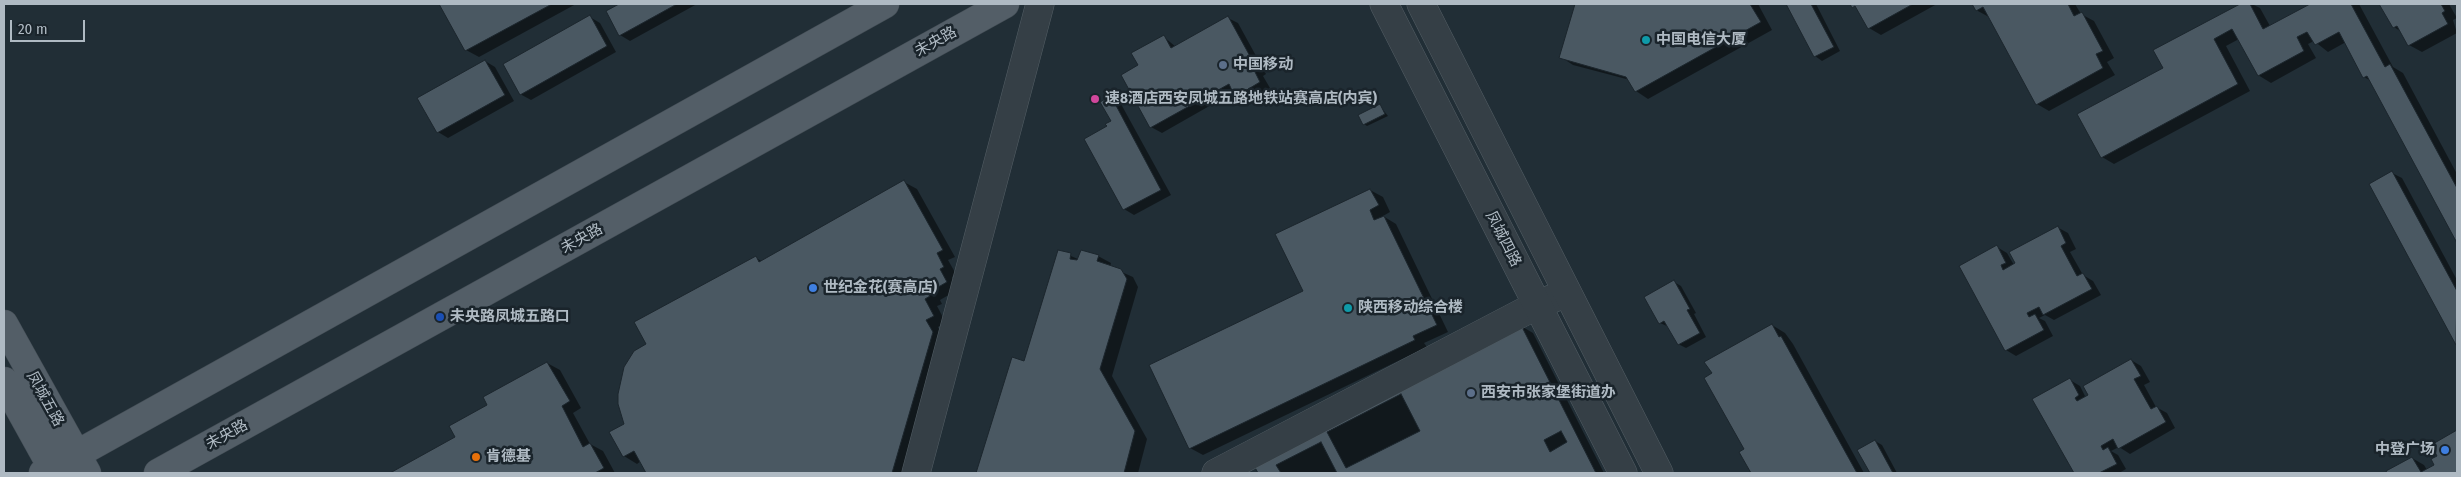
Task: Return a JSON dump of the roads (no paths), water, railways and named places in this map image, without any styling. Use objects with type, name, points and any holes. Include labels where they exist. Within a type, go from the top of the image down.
[{"type":"main road","points":[[50,472],[81,464],[885,4]]},
{"type":"main road","name":"未央路","points":[[158,473],[1005,4]]},
{"type":"main road","name":"凤城五路","points":[[4,324],[81,464]]},
{"type":"main road","name":"凤城五路","points":[[4,381],[50,472]]},
{"type":"street","points":[[916,473],[1040,4]]},
{"type":"street","name":"凤城四路","points":[[1384,4],[1623,473]]},
{"type":"street","points":[[1421,4],[1659,473]]},
{"type":"street","points":[[1216,473],[1537,305],[1566,293]]},
{"type":"place","name":"中国电信大厦","points":[[1646,40]]},
{"type":"place","name":"中国移动","points":[[1223,65]]},
{"type":"place","name":"速8酒店西安凤城五路地铁站赛高店(内宾)","points":[[1095,99]]},
{"type":"place","name":"世纪金花(赛高店)","points":[[813,288]]},
{"type":"place","name":"陕西移动综合楼","points":[[1348,308]]},
{"type":"place","name":"未央路凤城五路口","points":[[440,317]]},
{"type":"place","name":"西安市张家堡街道办","points":[[1471,393]]},
{"type":"place","name":"中登广场","points":[[2445,450]]},
{"type":"place","name":"肯德基","points":[[476,457]]}]
